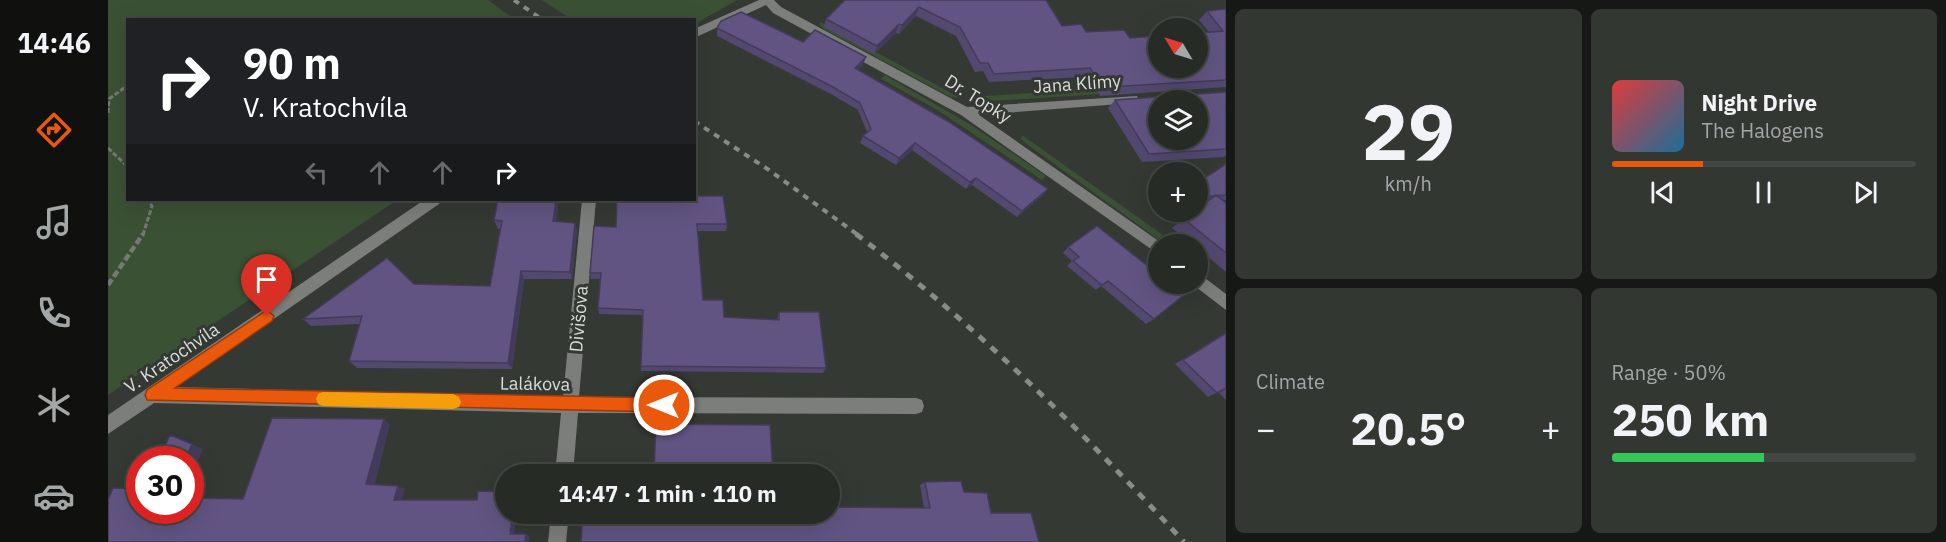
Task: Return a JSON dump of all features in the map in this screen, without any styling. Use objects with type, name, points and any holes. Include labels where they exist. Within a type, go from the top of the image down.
[{"type":"street","points":[[696,33],[768,0]]},
{"type":"street","name":"Dr. Topky","points":[[768,0],[777,10],[965,112],[1148,241]]},
{"type":"street","name":"Jana Klímy","points":[[965,112],[1146,98]]},
{"type":"street","name":"V. Kratochvíla","points":[[108,424],[433,201]]},
{"type":"street","name":"Divišova","points":[[565,464],[589,201]]},
{"type":"street","points":[[1208,288],[1226,303]]},
{"type":"street","name":"Lalákova","points":[[153,395],[572,405],[916,406]]},
{"type":"street","points":[[557,542],[559,524]]},
{"type":"path","points":[[108,113],[109,99],[126,86]]},
{"type":"path","points":[[108,148],[126,165]]},
{"type":"path","points":[[108,285],[142,237],[152,206],[149,201]]},
{"type":"green space","points":[[108,0],[488,0],[513,18],[126,18],[126,201],[396,201],[108,395]]},
{"type":"green space","points":[[542,0],[737,0],[696,23],[696,18],[569,18]]},
{"type":"green space","points":[[821,22],[960,98],[951,97],[824,29],[819,24]]},
{"type":"green space","points":[[885,75],[971,125],[1046,176],[1042,180],[939,111],[881,79]]},
{"type":"green space","points":[[1226,81],[1226,86],[975,102],[968,97]]},
{"type":"green space","points":[[1022,135],[1162,234],[1151,234],[1021,139]]},
{"type":"building","points":[[845,0],[1046,0],[1062,26],[1081,24],[1086,32],[1124,30],[1130,38],[1148,37],[1148,78],[1208,78],[1208,32],[1223,31],[1207,11],[1226,9],[1226,80],[1107,87],[1090,68],[994,74],[988,63],[980,63],[960,27],[919,7],[877,46],[826,19]]},
{"type":"building","points":[[741,12],[803,42],[815,30],[866,57],[855,68],[949,122],[1048,189],[1022,211],[976,178],[970,182],[915,143],[899,158],[863,136],[871,129],[860,103],[717,28],[721,21]]},
{"type":"building","points":[[1226,92],[1226,149],[1149,154],[1115,100],[1148,98],[1148,150],[1208,150],[1208,93]]},
{"type":"building","points":[[1226,164],[1226,195],[1208,196],[1208,176]]},
{"type":"building","points":[[1216,195],[1226,203],[1226,253],[1208,238],[1208,234],[1203,234],[1188,222],[1208,222],[1208,201]]},
{"type":"building","points":[[696,196],[723,196],[727,224],[697,224],[703,300],[723,300],[724,317],[779,320],[779,312],[819,312],[826,368],[641,366],[643,310],[598,308],[601,273],[590,273],[594,226],[616,227],[617,201],[696,201]]},
{"type":"building","points":[[498,201],[556,201],[553,221],[575,223],[570,272],[521,271],[508,363],[349,361],[362,316],[303,319],[387,258],[414,284],[490,286],[502,221],[494,220]]},
{"type":"building","points":[[1097,226],[1148,266],[1148,294],[1184,295],[1154,319],[1108,281],[1102,285],[1073,261],[1079,257],[1068,247]]},
{"type":"building","points":[[1226,333],[1226,388],[1217,393],[1183,360]]},
{"type":"building","points":[[272,418],[384,419],[366,484],[398,486],[394,500],[477,500],[478,491],[495,492],[495,524],[511,524],[510,534],[526,534],[525,542],[108,542],[108,500],[113,488],[126,488],[126,524],[204,524],[204,498],[243,499]]},
{"type":"building","points":[[656,424],[770,425],[772,464],[654,464]]},
{"type":"building","points":[[170,435],[192,444],[191,446],[165,446]]},
{"type":"building","points":[[961,481],[964,492],[987,493],[991,513],[1031,513],[1039,542],[581,542],[582,524],[840,524],[840,507],[930,508],[925,482]]},
{"type":"railway","points":[[514,0],[540,18]]},
{"type":"railway","points":[[696,122],[769,170],[858,235]]},
{"type":"railway","points":[[856,234],[944,305],[1027,380],[1184,542]]},
{"type":"slow traffic","points":[[323,399],[453,402]]},
{"type":"route","points":[[267,316],[153,395],[664,405]]}]
